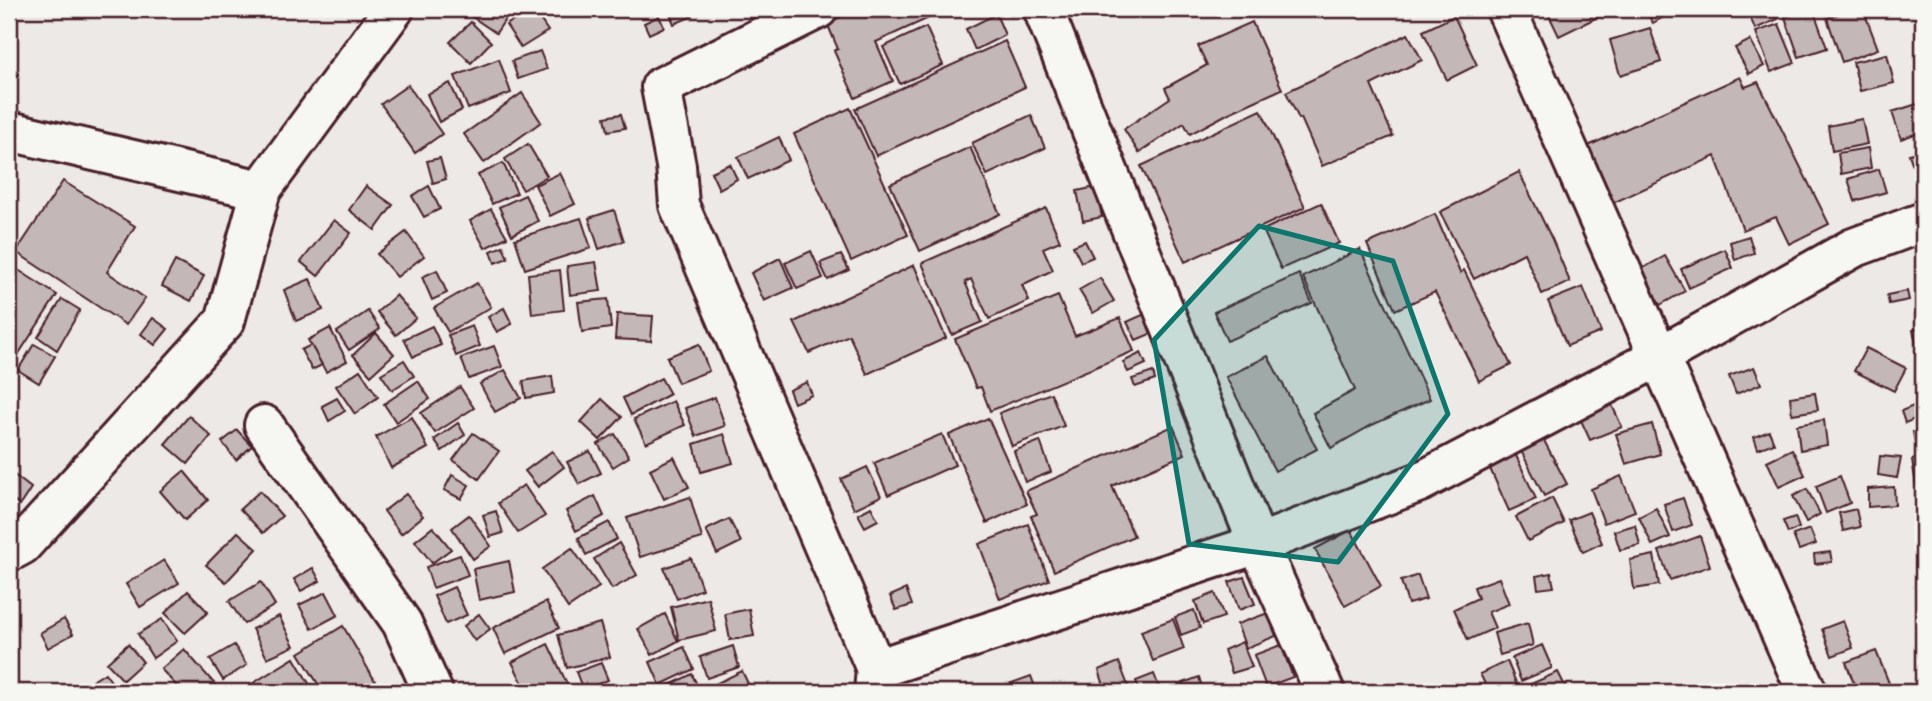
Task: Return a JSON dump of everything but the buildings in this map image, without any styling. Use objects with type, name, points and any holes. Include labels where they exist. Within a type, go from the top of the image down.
[{"type":"street","points":[[9,552],[22,545],[225,321],[261,190],[394,9]]},
{"type":"street","points":[[818,9],[661,87],[676,166],[679,205],[875,681],[1258,544],[1420,482],[1660,356],[1853,248],[1923,222]]},
{"type":"street","points":[[1043,9],[1258,544],[1325,692]]},
{"type":"street","points":[[1506,9],[1807,692]]},
{"type":"street","points":[[9,131],[261,190]]},
{"type":"street","points":[[264,425],[402,623],[433,692]]},
{"type":"highlighted area","points":[[1259,226],[1393,261],[1448,414],[1338,562],[1189,544],[1154,340]]}]
